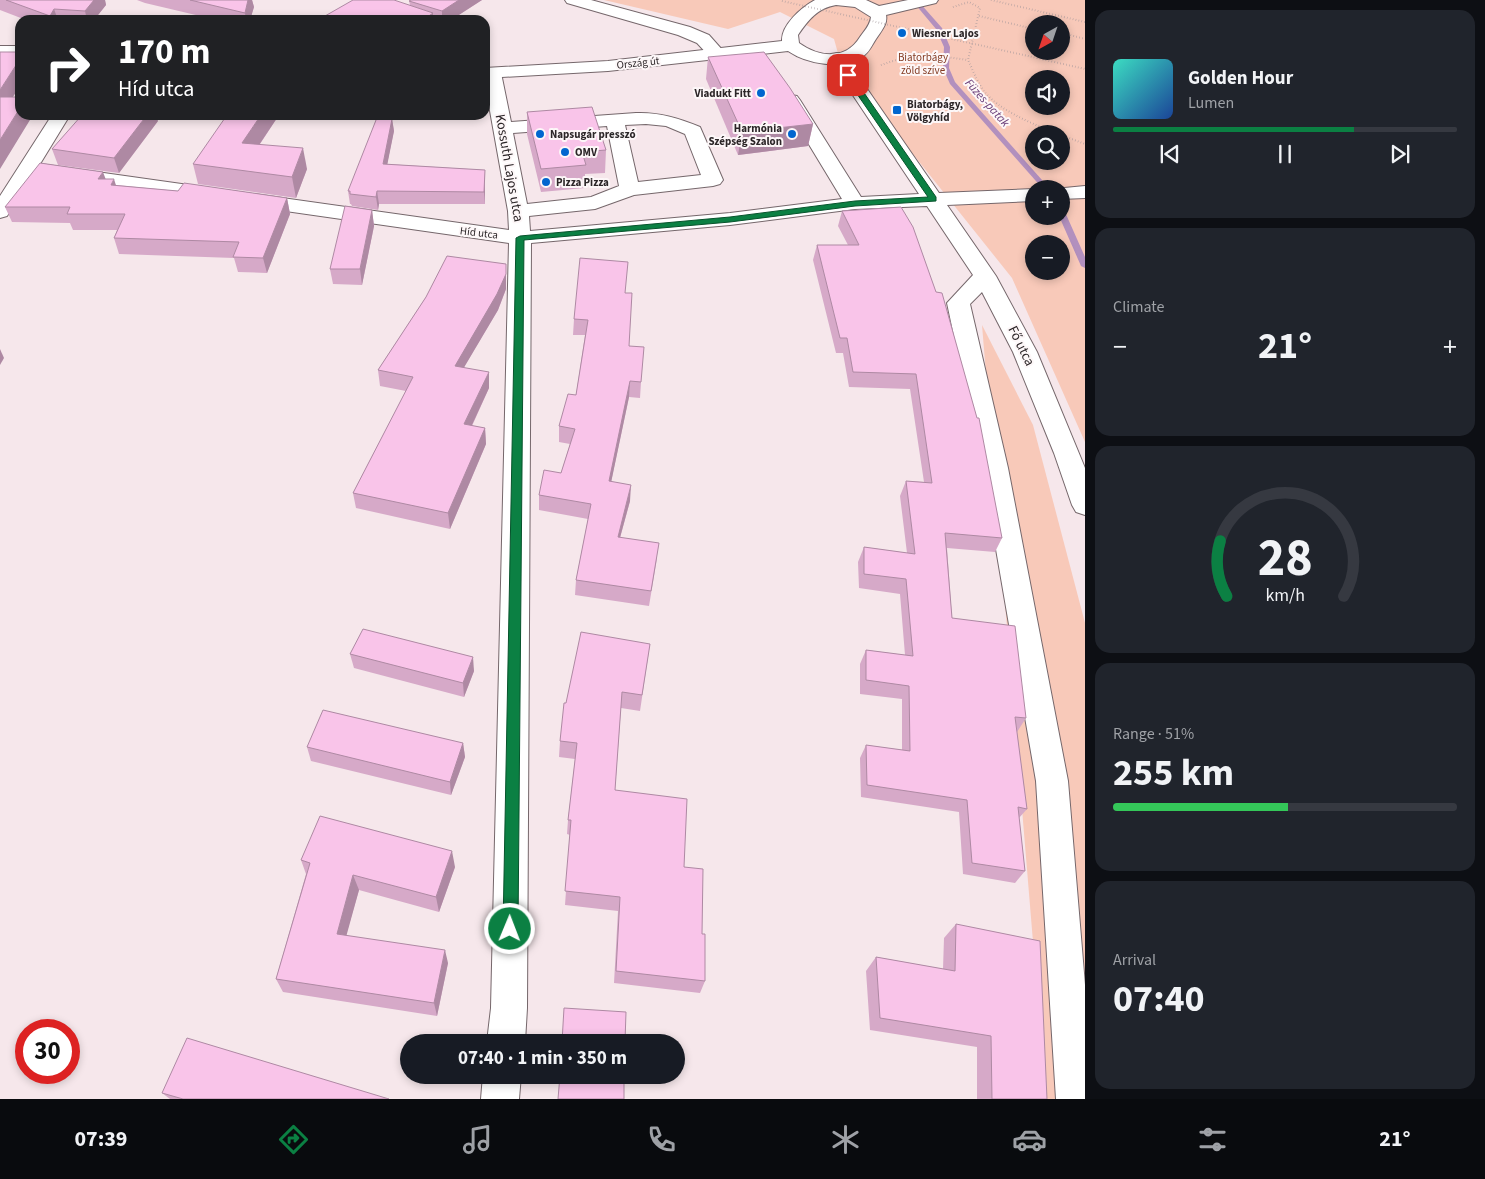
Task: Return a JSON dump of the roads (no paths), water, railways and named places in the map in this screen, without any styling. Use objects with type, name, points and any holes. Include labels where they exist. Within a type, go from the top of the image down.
[{"type":"street","points":[[573,0],[684,31],[703,39],[716,53]]},
{"type":"street","points":[[876,12],[930,0]]},
{"type":"street","points":[[849,1],[862,4],[876,12],[879,16],[879,22],[861,49],[850,56],[824,58],[805,54],[791,44],[789,39],[793,30],[811,7],[818,3],[849,1]]},
{"type":"street","name":"Ország út","points":[[490,73],[608,66],[791,44]]},
{"type":"street","points":[[0,51],[15,51]]},
{"type":"street","name":"Fő utca","points":[[837,58],[985,276],[1025,352],[1067,453],[1085,505]]},
{"type":"street","name":"Kossuth Lajos utca","points":[[490,77],[503,128],[519,224],[509,1008],[507,1034]]},
{"type":"street","points":[[781,83],[855,203]]},
{"type":"street","points":[[503,128],[646,117],[672,121],[693,131],[722,199],[630,189],[596,204],[519,224]]},
{"type":"street","points":[[0,212],[58,120]]},
{"type":"street","points":[[615,120],[630,189]]},
{"type":"street","name":"Híd utca","points":[[27,168],[519,224],[722,199],[855,203],[933,199]]},
{"type":"street","points":[[933,199],[1025,195]]},
{"type":"street","points":[[985,276],[958,303],[995,468],[1052,781],[1075,1099]]},
{"type":"street","points":[[500,1099],[501,1084]]},
{"type":"waterway","name":"Füzes-patak","points":[[912,0],[917,3],[939,28],[947,47],[946,68],[952,83],[1039,180]]},
{"type":"waterway","name":"Füzes-patak","points":[[1067,225],[1085,266]]},
{"type":"place","name":"Wiesner Lajos","points":[[902,33]]},
{"type":"place","name":"Viadukt Fitt","points":[[761,93]]},
{"type":"place","name":"Biatorbágy, Völgyhíd","points":[[897,110]]},
{"type":"place","name":"Napsugár presszó","points":[[540,134]]},
{"type":"place","name":"Harmónia Szépség Szalon","points":[[792,134]]},
{"type":"place","name":"OMV","points":[[565,152]]},
{"type":"place","name":"Pizza Pizza","points":[[546,182]]},
{"type":"park label","name":"Biatorbágy zöld szíve","points":[[923,63]]}]
